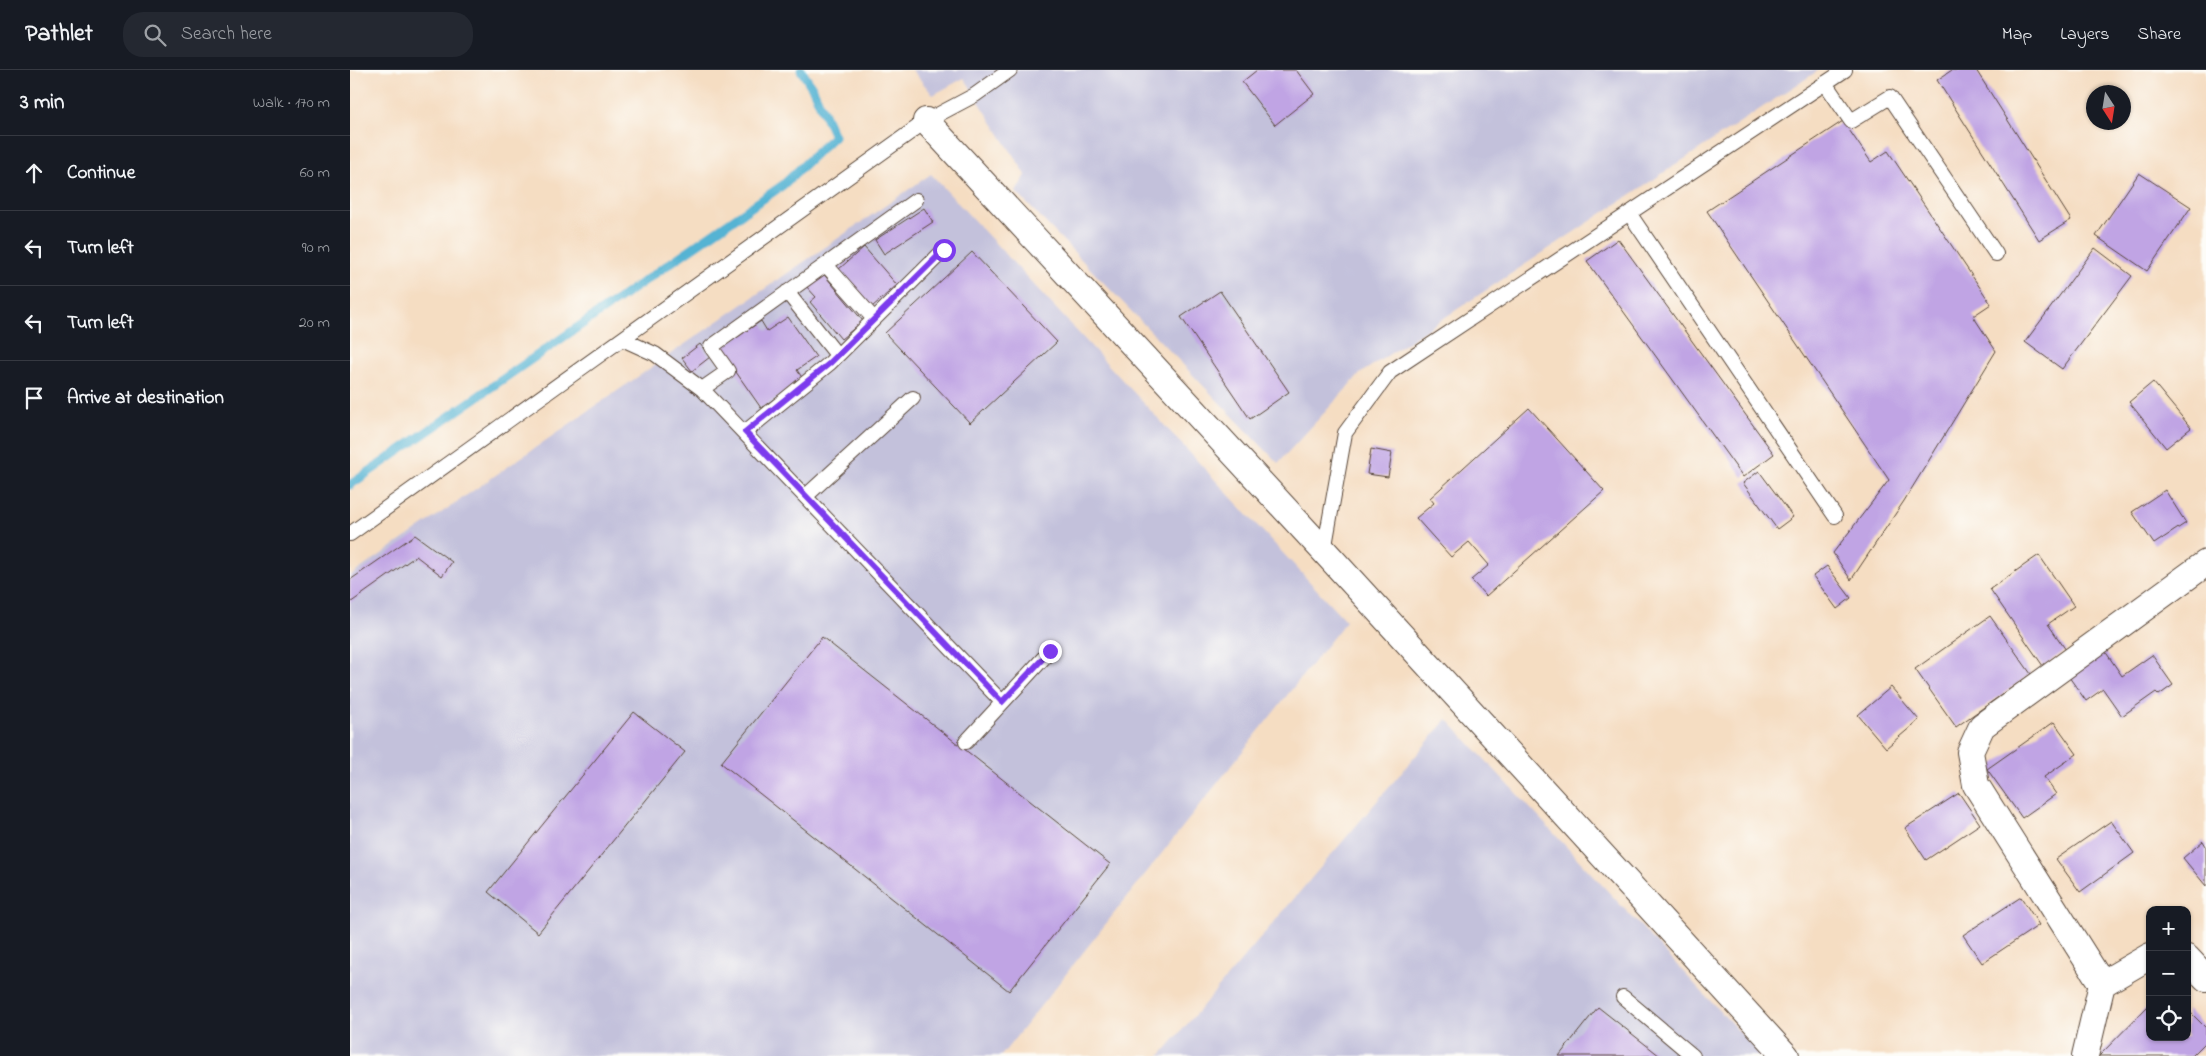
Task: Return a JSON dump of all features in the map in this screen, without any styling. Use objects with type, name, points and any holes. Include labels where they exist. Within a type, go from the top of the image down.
[{"type":"street","points":[[926,121],[1324,551],[1786,1056]]},
{"type":"street","points":[[2085,1056],[2102,984],[1976,785],[1970,752],[1982,726],[2206,563]]},
{"type":"street","points":[[2102,984],[2146,958]]},
{"type":"street","points":[[2191,962],[2206,978]]},
{"type":"lane","points":[[350,534],[926,121],[975,95],[1010,70]]},
{"type":"lane","points":[[1324,551],[1345,433],[1390,372],[1845,70]]},
{"type":"lane","points":[[1825,83],[1851,121],[1890,97],[1996,254]]},
{"type":"lane","points":[[702,389],[728,371],[711,347],[916,200]]},
{"type":"lane","points":[[1629,213],[1835,516]]},
{"type":"lane","points":[[745,432],[837,355],[944,250]]},
{"type":"lane","points":[[826,265],[874,320]]},
{"type":"lane","points":[[788,292],[837,355]]},
{"type":"lane","points":[[622,339],[655,354],[702,389],[1002,702]]},
{"type":"lane","points":[[806,496],[913,398]]},
{"type":"lane","points":[[966,742],[1050,651]]},
{"type":"lane","points":[[1623,997],[1693,1056]]},
{"type":"shaded area","points":[[912,70],[1819,70],[1361,373],[1278,463],[1016,192],[1026,175],[964,78],[933,95]]},
{"type":"shaded area","points":[[931,174],[1346,621],[1001,1056],[350,1056],[350,576]]},
{"type":"shaded area","points":[[1447,719],[1762,1056],[1160,1056]]},
{"type":"building","points":[[1257,70],[1296,70],[1314,94],[1275,125],[1242,82]]},
{"type":"building","points":[[1952,70],[1976,70],[2071,220],[2039,240],[1937,80]]},
{"type":"building","points":[[1843,121],[1871,162],[1888,151],[1991,304],[1973,316],[1996,351],[1904,501],[1851,580],[1833,553],[1889,480],[1707,211]]},
{"type":"building","points":[[2139,173],[2191,207],[2147,271],[2096,236]]},
{"type":"building","points":[[924,208],[933,222],[884,254],[875,240]]},
{"type":"building","points":[[1618,239],[1774,454],[1743,477],[1587,261]]},
{"type":"building","points":[[864,247],[897,285],[872,307],[839,269]]},
{"type":"building","points":[[2095,248],[2132,276],[2062,369],[2025,342]]},
{"type":"building","points":[[972,252],[1057,342],[970,423],[885,333]]},
{"type":"building","points":[[821,271],[863,321],[841,339],[810,302],[816,297],[805,285]]},
{"type":"building","points":[[1220,291],[1289,392],[1250,419],[1181,317]]},
{"type":"building","points":[[788,317],[816,357],[797,370],[803,379],[761,408],[720,349],[761,321],[767,331]]},
{"type":"building","points":[[700,344],[710,357],[692,371],[682,358]]},
{"type":"building","points":[[2153,382],[2191,428],[2166,448],[2129,402]]},
{"type":"building","points":[[1529,408],[1604,491],[1486,596],[1471,580],[1489,565],[1469,542],[1451,557],[1416,518],[1434,503],[1430,498]]},
{"type":"building","points":[[1371,449],[1392,453],[1388,477],[1367,474]]},
{"type":"building","points":[[1759,471],[1793,517],[1777,529],[1743,483]]},
{"type":"building","points":[[2165,490],[2186,523],[2154,544],[2132,512]]},
{"type":"building","points":[[415,535],[452,562],[442,576],[416,556],[350,603],[350,580]]},
{"type":"building","points":[[2039,555],[2074,606],[2048,624],[2066,650],[2043,666],[1990,589]]},
{"type":"building","points":[[1827,566],[1851,598],[1837,609],[1813,576]]},
{"type":"building","points":[[1990,616],[2031,674],[1956,727],[1915,669]]},
{"type":"building","points":[[822,637],[1110,864],[1009,991],[721,763]]},
{"type":"building","points":[[2105,651],[2122,676],[2152,655],[2173,685],[2159,695],[2156,692],[2122,716],[2103,689],[2086,701],[2069,677]]},
{"type":"building","points":[[1891,687],[1919,720],[1886,748],[1858,715]]},
{"type":"building","points":[[634,712],[685,752],[538,933],[488,892]]},
{"type":"building","points":[[2054,722],[2077,754],[2044,777],[2056,794],[2022,818],[1987,769]]},
{"type":"building","points":[[1959,793],[1980,824],[1926,860],[1905,828]]},
{"type":"building","points":[[2111,821],[2134,853],[2080,892],[2056,859]]},
{"type":"building","points":[[2203,841],[2206,846],[2206,886],[2183,858]]},
{"type":"building","points":[[2021,897],[2039,925],[1982,963],[1963,935]]},
{"type":"building","points":[[1598,1007],[1660,1056],[1559,1056]]},
{"type":"building","points":[[2146,1008],[2146,1041],[2191,1041],[2191,1013],[2206,1028],[2206,1042],[2192,1056],[2099,1056]]},
{"type":"waterway","points":[[350,485],[783,185],[834,136],[813,89],[801,70]]},
{"type":"route","points":[[944,250],[830,363],[745,432],[1002,702],[1050,651]]}]
